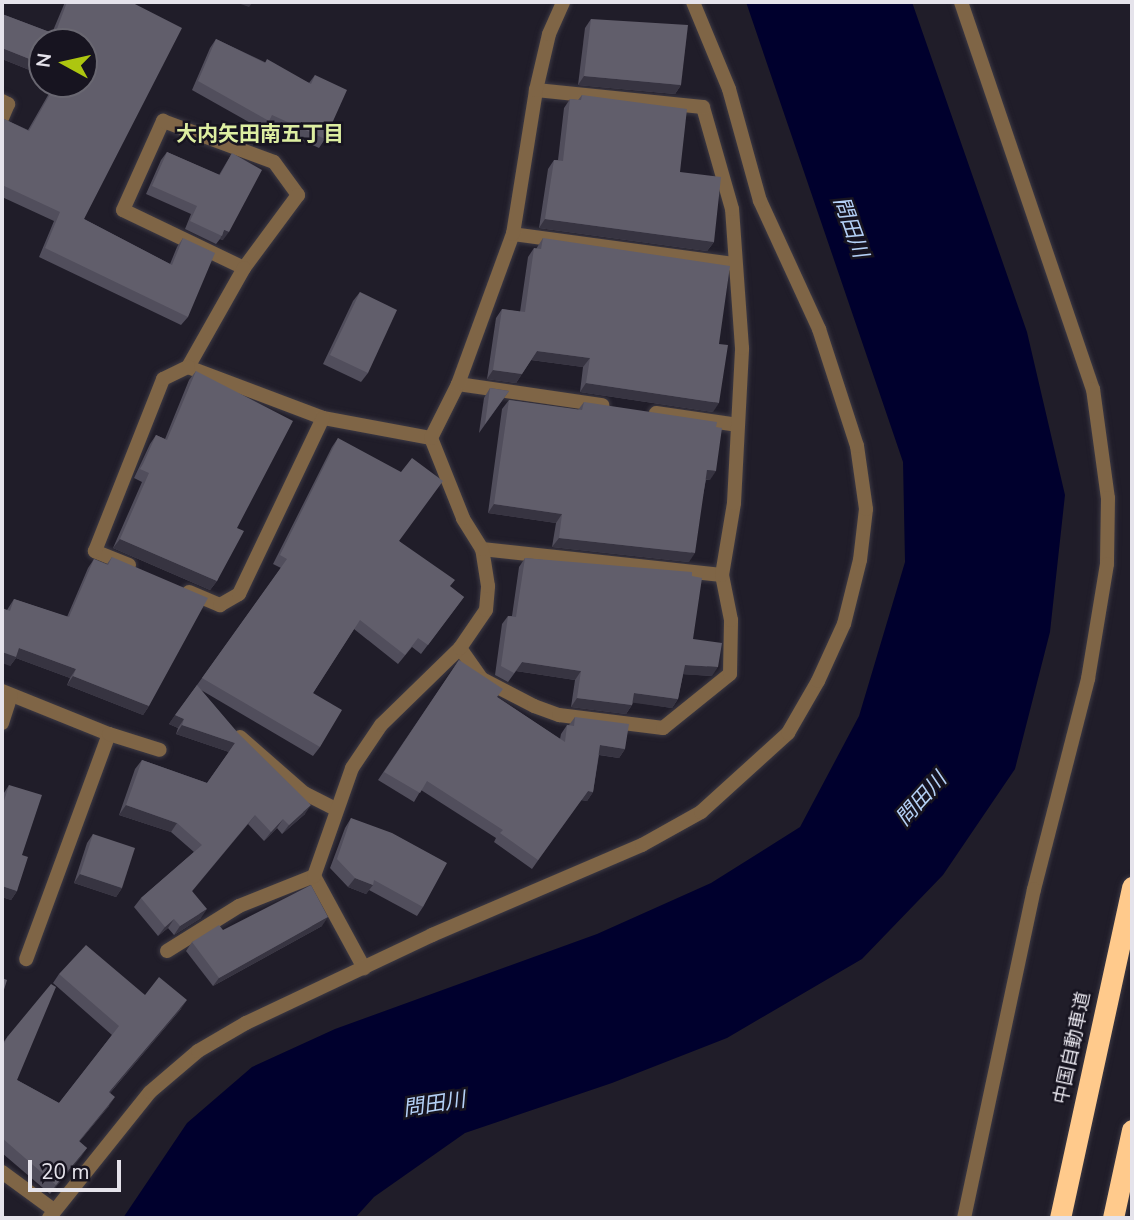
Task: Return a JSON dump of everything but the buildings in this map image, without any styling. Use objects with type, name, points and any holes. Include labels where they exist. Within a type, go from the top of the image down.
[{"type":"highway","name":"中国自動車道","points":[[1060,1218],[1132,887]]},
{"type":"highway","points":[[1114,1218],[1132,1130]]},
{"type":"street","points":[[364,968],[314,876],[352,768],[382,725],[460,648],[486,610],[488,586],[482,548],[463,518],[431,438],[458,384],[513,234],[536,90],[549,34],[564,2]]},
{"type":"street","points":[[2,1172],[51,1214],[149,1092],[198,1051],[364,968],[642,845],[701,812],[788,733],[844,624],[860,560],[866,509],[857,446],[819,330],[760,201],[729,89],[693,2]]},
{"type":"street","points":[[961,2],[1093,389],[1108,498],[1107,564],[1088,679],[1037,877],[964,1218]]},
{"type":"street","points":[[460,648],[482,679],[534,706],[559,715],[663,728],[730,674],[731,620],[722,575],[734,503],[742,348],[732,209],[703,107],[536,90]]},
{"type":"street","points":[[2,102],[8,104],[2,118]]},
{"type":"street","points":[[145,572],[95,551],[163,379],[188,367],[244,268],[298,195],[274,162],[163,121],[123,210],[244,268]]},
{"type":"street","points":[[513,234],[734,264]]},
{"type":"street","points":[[188,367],[323,418],[431,438]]},
{"type":"street","points":[[458,384],[618,407]]},
{"type":"street","points":[[645,411],[738,425]]},
{"type":"street","points":[[170,583],[220,605],[239,594],[323,418]]},
{"type":"street","points":[[482,548],[722,575]]},
{"type":"street","points":[[2,723],[7,693],[109,734],[160,750]]},
{"type":"street","points":[[26,959],[109,734]]},
{"type":"street","points":[[238,735],[304,793],[336,808]]},
{"type":"street","points":[[167,951],[239,906],[314,876]]},
{"type":"water","name":"問田川","points":[[746,2],[912,2],[1027,332],[1065,495],[1050,632],[1015,769],[943,875],[862,959],[727,1038],[612,1083],[465,1133],[374,1197],[355,1218],[123,1218],[187,1123],[252,1067],[335,1029],[597,934],[711,883],[800,827],[859,716],[905,562],[903,462]]},
{"type":"district","name":"大内矢田南五丁目","points":[[260,134]]}]
